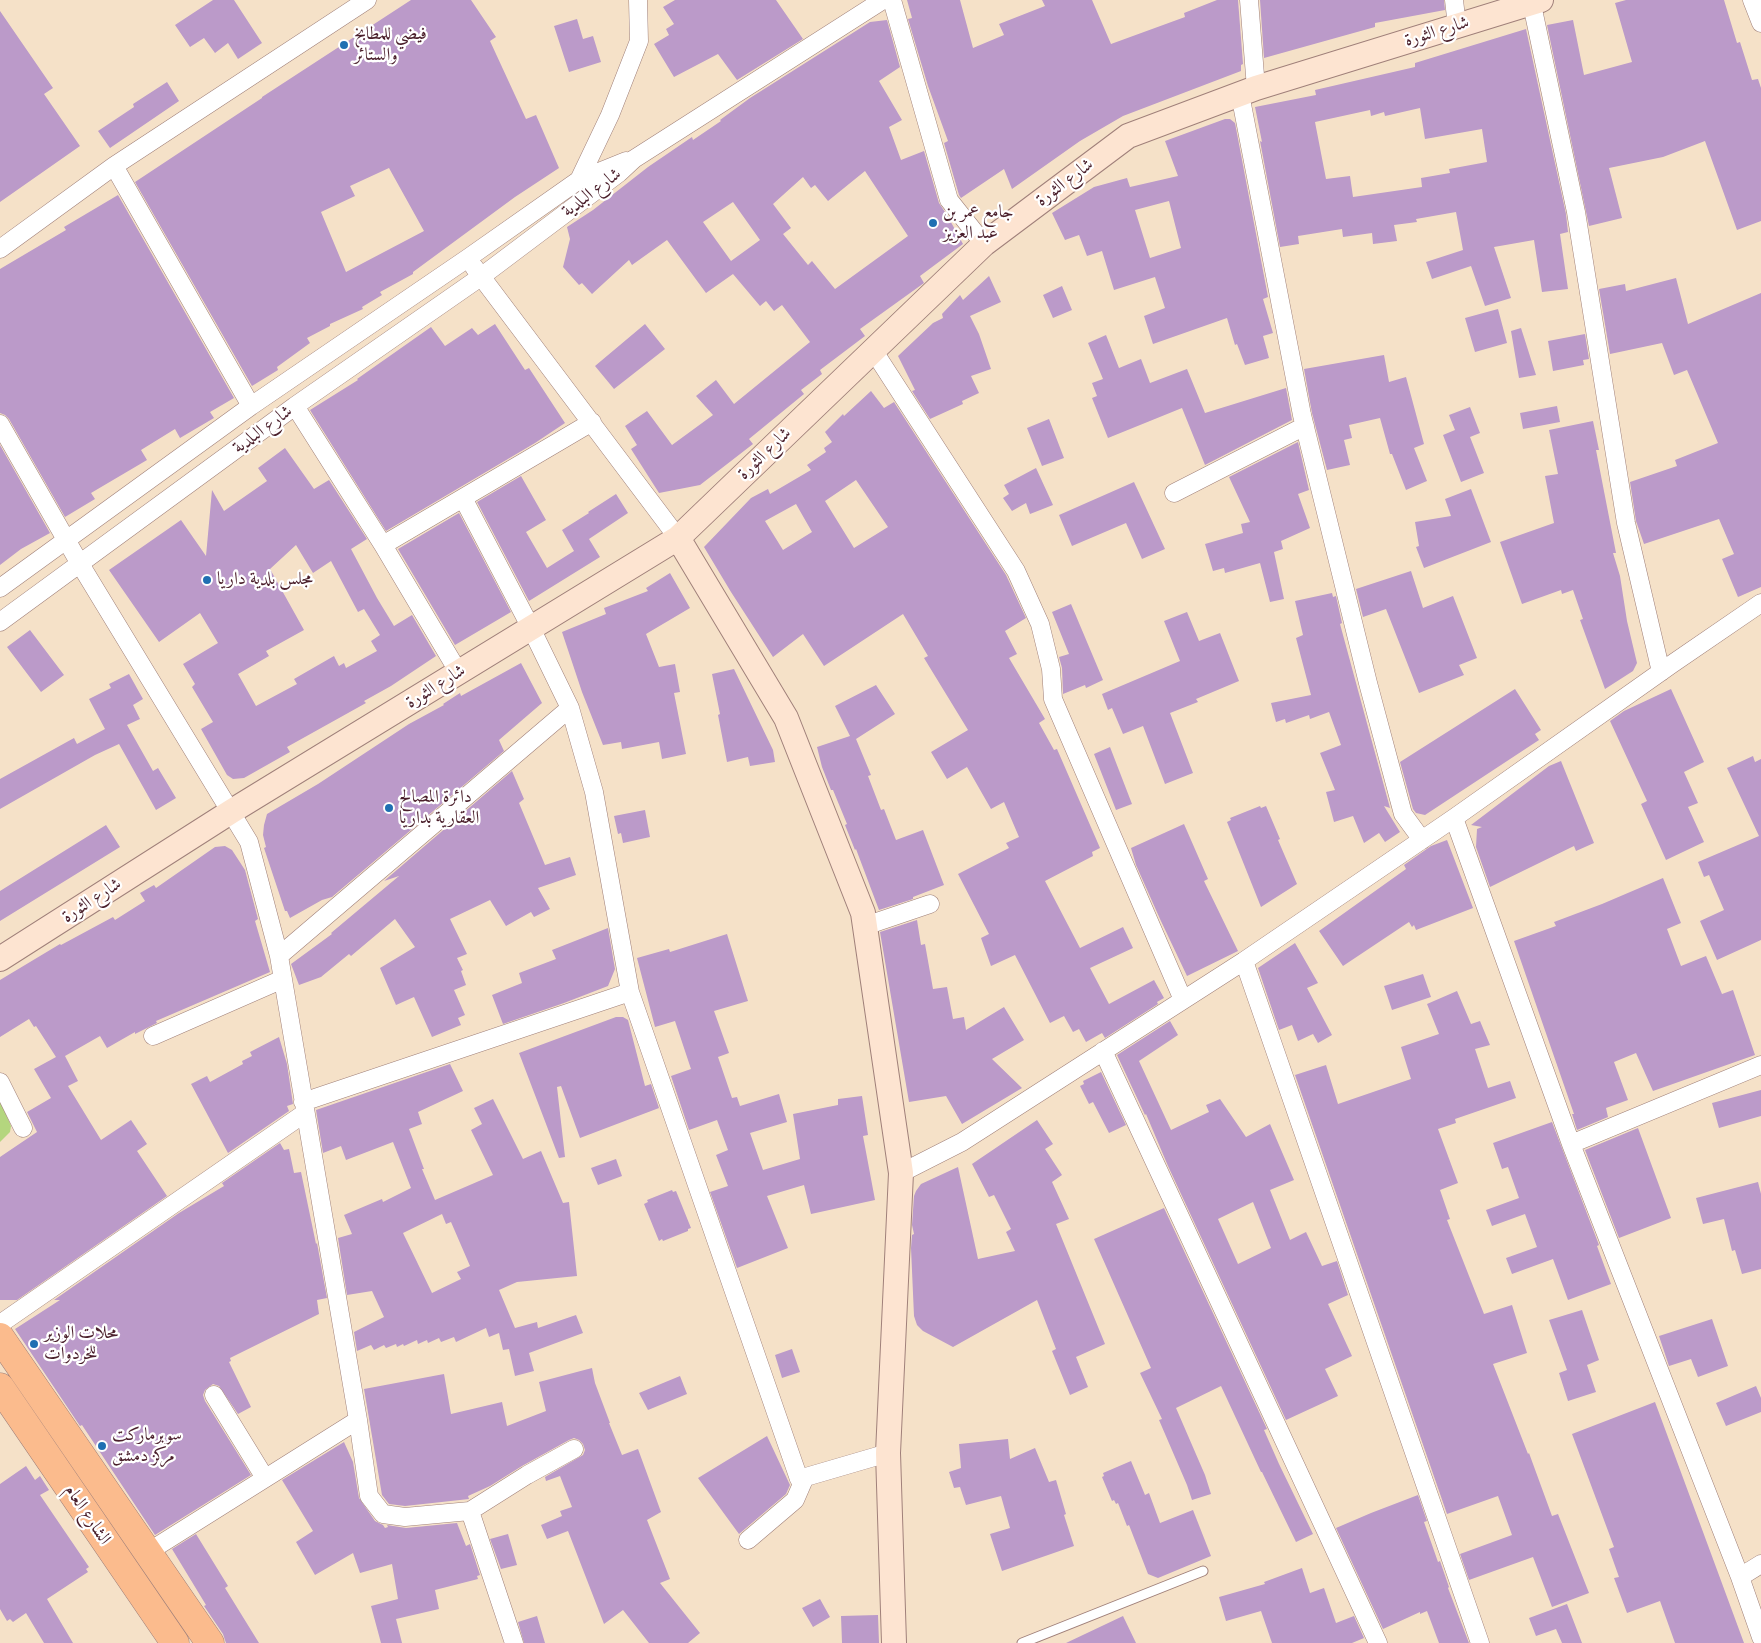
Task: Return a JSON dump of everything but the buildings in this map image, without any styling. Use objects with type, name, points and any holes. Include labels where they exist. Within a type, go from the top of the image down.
[{"type":"main road","name":"شارع الثورة","points":[[0,959],[232,811],[678,538],[984,244],[1128,136],[1248,91],[1535,1]]},
{"type":"main road","points":[[678,538],[786,718],[863,913],[901,1173],[888,1453],[894,1643]]},
{"type":"main road","points":[[0,1337],[210,1643]]},
{"type":"main road","name":"الشارع العام","points":[[1,1390],[175,1643]]},
{"type":"street","points":[[0,249],[114,166],[367,0]]},
{"type":"street","points":[[579,180],[610,114],[639,41],[638,0]]},
{"type":"street","points":[[634,159],[883,0]]},
{"type":"street","points":[[892,0],[948,200],[984,244]]},
{"type":"street","points":[[1249,0],[1248,91],[1305,426],[1368,684],[1403,814],[1422,840]]},
{"type":"street","points":[[1454,0],[1457,26]]},
{"type":"street","points":[[1752,0],[1761,23]]},
{"type":"street","points":[[1535,1],[1576,212],[1626,523],[1661,672]]},
{"type":"street","name":"شارع البلدية","points":[[0,588],[251,406],[579,180],[610,166],[634,159]]},
{"type":"street","name":"شارع البلدية","points":[[0,622],[295,406],[482,276],[619,173],[634,159]]},
{"type":"street","points":[[114,166],[251,406]]},
{"type":"street","points":[[468,258],[678,538]]},
{"type":"street","points":[[873,350],[1016,570],[1040,624],[1051,669],[1053,699],[1183,1000]]},
{"type":"street","points":[[295,406],[383,545],[459,673]]},
{"type":"street","points":[[383,545],[592,422]]},
{"type":"street","points":[[0,424],[80,564],[232,811],[249,842],[279,956],[358,1420],[369,1496],[383,1514],[405,1516],[470,1511],[527,1475],[574,1449]]},
{"type":"street","points":[[1174,493],[1305,426]]},
{"type":"street","points":[[463,498],[531,628],[570,708],[594,792],[630,992],[798,1479],[888,1453]]},
{"type":"street","points":[[901,1173],[962,1142],[1244,961],[1454,818],[1761,604]]},
{"type":"street","points":[[279,956],[570,708]]},
{"type":"street","points":[[1454,818],[1571,1144],[1740,1577],[1761,1637]]},
{"type":"street","points":[[865,926],[930,904]]},
{"type":"street","points":[[1244,961],[1480,1643]]},
{"type":"street","points":[[153,1036],[283,979]]},
{"type":"street","points":[[0,1324],[304,1108],[630,992]]},
{"type":"street","points":[[1103,1050],[1378,1643]]},
{"type":"street","points":[[1571,1144],[1761,1065]]},
{"type":"street","points":[[0,1082],[23,1128]]},
{"type":"street","points":[[1,1390],[25,1373]]},
{"type":"street","points":[[214,1395],[265,1478]]},
{"type":"street","points":[[148,1552],[358,1420]]},
{"type":"street","points":[[748,1540],[795,1500],[805,1477]]},
{"type":"street","points":[[470,1511],[514,1643]]},
{"type":"street","points":[[1740,1577],[1761,1564]]},
{"type":"lane","points":[[1022,1643],[1203,1571]]},
{"type":"green space","points":[[0,1100],[11,1126],[10,1132],[0,1142]]},
{"type":"place","name":"فيضي للمطابخ والستائر","points":[[344,45]]},
{"type":"place","name":"جامع عمر بن عبد العزيز","points":[[933,223]]},
{"type":"place","name":"مجلس بلدية داريا","points":[[207,580]]},
{"type":"place","name":"دائرة المصالح العقارية بداريا","points":[[389,808]]},
{"type":"place","name":"محلات الوزير للخردوات","points":[[34,1344]]},
{"type":"place","name":"سوبرماركت مركز دمشق","points":[[102,1446]]}]
